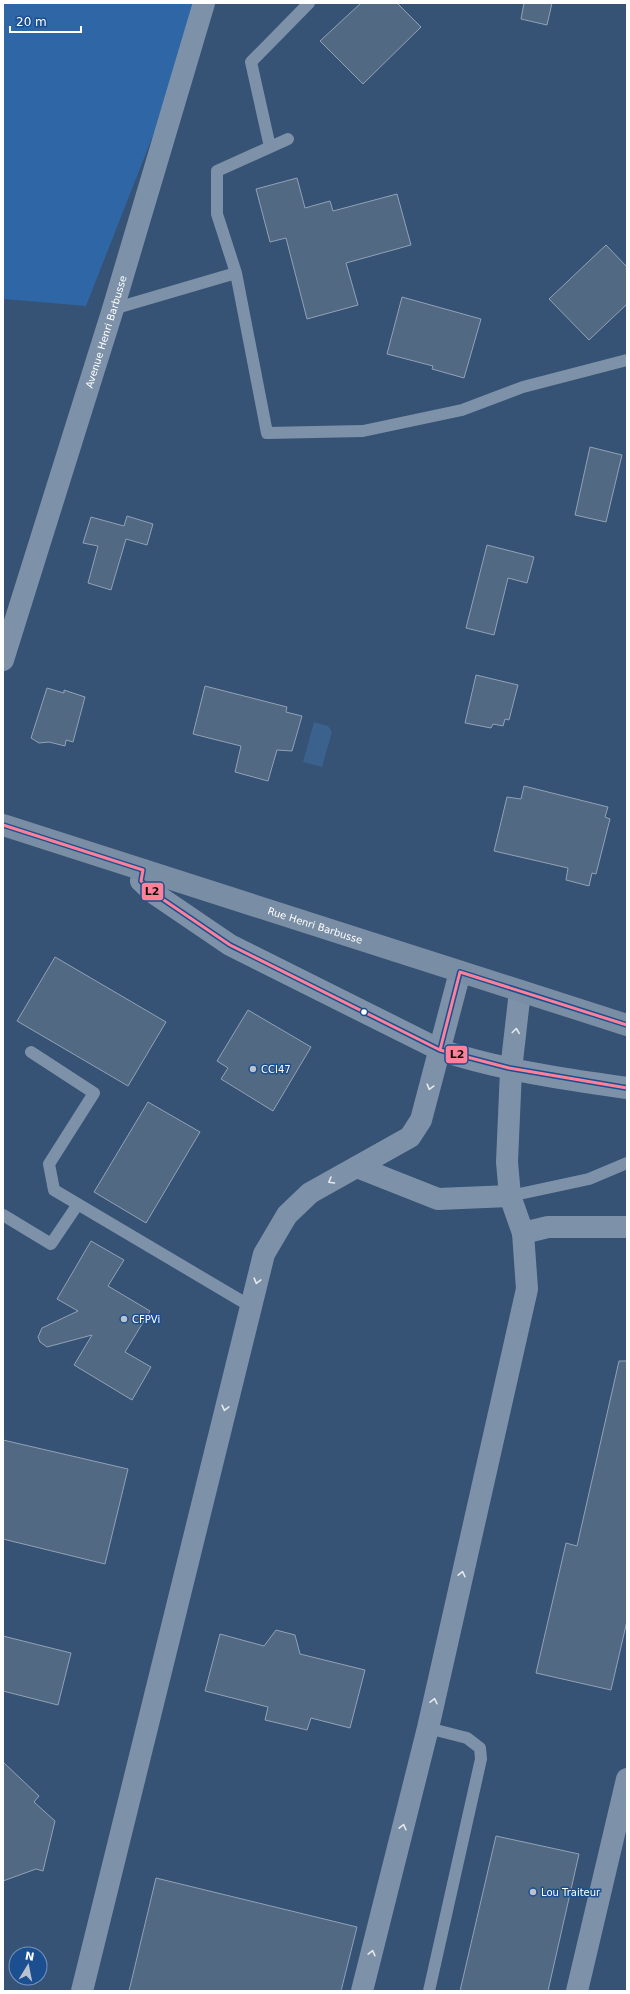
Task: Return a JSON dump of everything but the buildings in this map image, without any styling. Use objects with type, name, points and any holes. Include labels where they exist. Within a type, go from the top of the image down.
[{"type":"main road","name":"Rue Henri Barbusse","points":[[3,825],[627,1025]]},
{"type":"street","name":"Avenue Henri Barbusse","points":[[3,660],[113,309],[204,3]]},
{"type":"street","points":[[143,870],[141,881],[155,894],[230,945],[440,1050],[476,1062],[511,1070],[627,1088]]},
{"type":"street","points":[[82,1991],[264,1254],[287,1215],[310,1193],[410,1137],[421,1120],[460,972]]},
{"type":"street","points":[[362,1991],[428,1728],[527,1288],[523,1233],[510,1196],[507,1162],[511,1070],[520,991]]},
{"type":"street","points":[[357,1167],[438,1200],[510,1196]]},
{"type":"street","points":[[523,1233],[548,1227],[627,1227]]},
{"type":"street","points":[[578,1991],[627,1779]]},
{"type":"lane","points":[[270,147],[251,62],[309,3]]},
{"type":"lane","points":[[288,139],[217,171],[217,214],[236,273],[268,433],[363,431],[462,410],[523,387],[627,360]]},
{"type":"lane","points":[[113,309],[236,273]]},
{"type":"lane","points":[[31,1052],[94,1093],[49,1164],[54,1190],[250,1306]]},
{"type":"lane","points":[[510,1196],[589,1179],[627,1163]]},
{"type":"lane","points":[[3,1215],[51,1244],[78,1204]]},
{"type":"lane","points":[[428,1728],[467,1738],[480,1748],[481,1759],[429,1991]]},
{"type":"shaded area","points":[[3,3],[209,3],[203,8],[86,306],[3,299]]},
{"type":"shaded area","points":[[314,722],[328,726],[332,732],[322,767],[303,762]]},
{"type":"transit line","name":"L2","points":[[3,825],[143,870],[141,881],[155,894],[230,945],[440,1050],[509,1068],[627,1088]]},
{"type":"transit line","name":"L2","points":[[440,1050],[460,972],[627,1025]]},
{"type":"place","name":"CCI47","points":[[253,1069]]},
{"type":"place","name":"CFPVi","points":[[124,1319]]},
{"type":"place","name":"Lou Traiteur","points":[[533,1892]]}]
